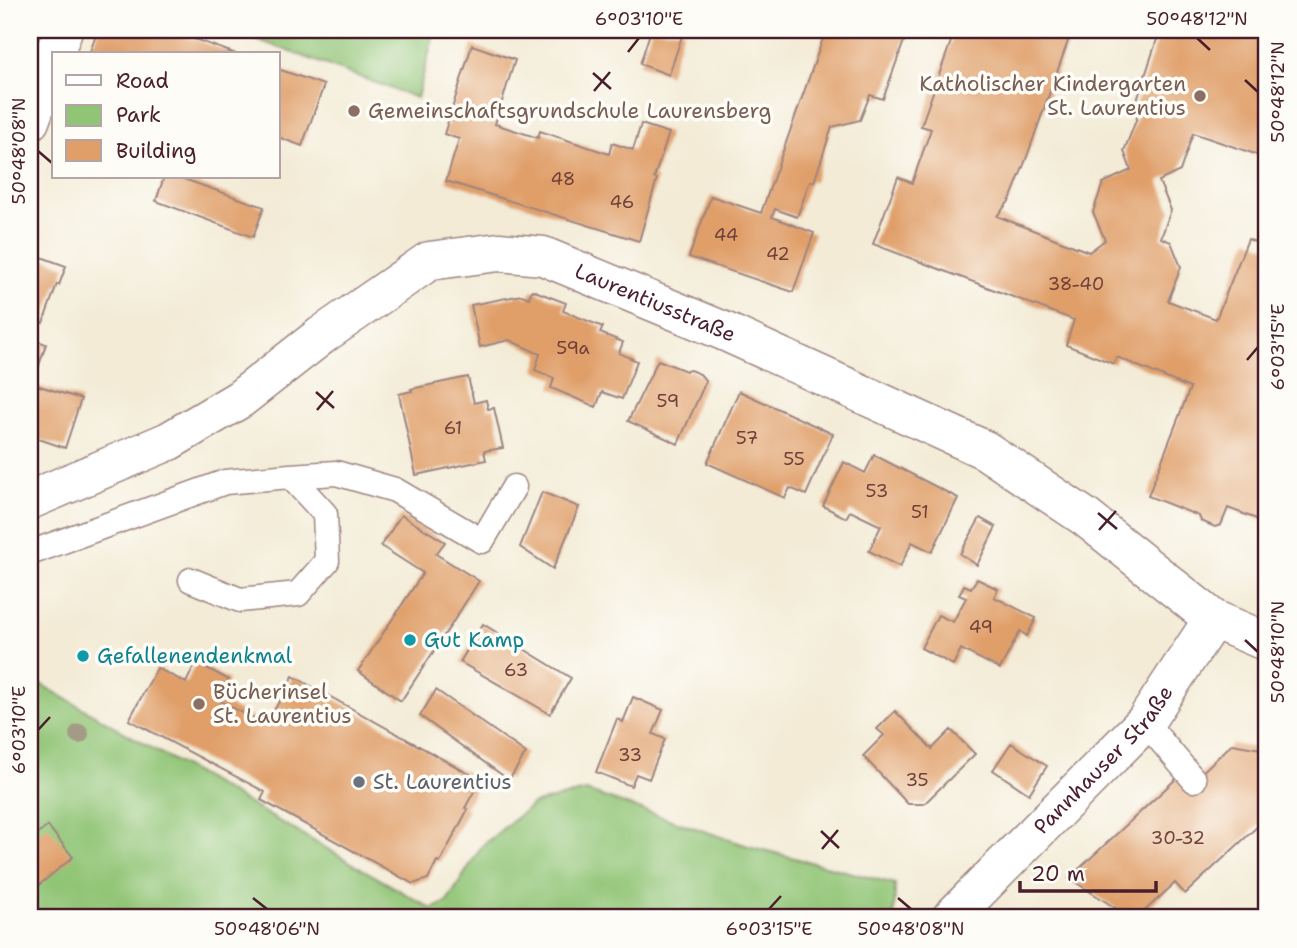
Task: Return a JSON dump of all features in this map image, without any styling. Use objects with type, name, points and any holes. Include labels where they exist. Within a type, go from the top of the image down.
[{"type":"street","points":[[55,52],[63,30]]},
{"type":"street","points":[[30,121],[52,60]]},
{"type":"street","name":"Laurentiusstraße","points":[[30,500],[169,442],[240,398],[322,335],[429,261],[499,251],[543,256],[675,310],[985,450],[1085,517],[1213,619],[1267,642]]},
{"type":"street","name":"Pannhauser Straße","points":[[951,918],[1145,722],[1213,619]]},
{"type":"lane","points":[[30,553],[225,482],[336,473],[395,490],[482,541],[514,487]]},
{"type":"lane","points":[[191,580],[240,600],[298,594],[327,561],[325,514],[290,476]]},
{"type":"lane","points":[[1145,722],[1194,780]]},
{"type":"green space","points":[[231,30],[435,30],[417,98]]},
{"type":"green space","points":[[30,678],[432,909],[447,902],[482,846],[533,804],[586,791],[748,846],[895,884],[894,918],[30,918]]},
{"type":"building","points":[[98,30],[170,30],[230,52],[90,52]]},
{"type":"building","points":[[651,30],[684,30],[669,75],[640,64]]},
{"type":"building","points":[[826,30],[908,30],[883,99],[870,95],[860,120],[832,127],[814,182],[810,181],[797,217],[775,209],[772,217],[814,233],[793,292],[689,257],[711,196],[761,213]]},
{"type":"building","points":[[955,30],[1072,30],[1010,200],[997,216],[1089,252],[1105,240],[1093,212],[1103,183],[1131,170],[1124,151],[1138,115],[1133,113],[1160,30],[1267,30],[1267,158],[1193,133],[1180,171],[1159,181],[1171,210],[1161,238],[1171,242],[1181,267],[1168,301],[1216,319],[1248,239],[1267,247],[1267,523],[1228,508],[1221,525],[1215,527],[1201,521],[1199,516],[1148,496],[1190,388],[1117,357],[1114,364],[1066,345],[1074,320],[873,244],[898,177],[912,183],[931,129],[921,126]]},
{"type":"building","points":[[472,45],[515,60],[495,124],[538,138],[540,131],[609,154],[612,143],[633,150],[641,124],[669,133],[654,178],[657,179],[639,241],[446,181],[459,139],[444,134]]},
{"type":"building","points":[[280,70],[324,85],[302,146],[280,138]]},
{"type":"building","points":[[164,178],[181,178],[264,207],[253,237],[156,201]]},
{"type":"building","points":[[30,253],[66,266],[43,323],[30,318]]},
{"type":"building","points":[[532,290],[566,303],[563,311],[603,327],[600,333],[623,342],[619,353],[637,361],[622,399],[602,392],[596,407],[551,388],[554,378],[535,370],[540,354],[509,340],[480,347],[471,305],[522,295],[529,298]]},
{"type":"building","points":[[30,338],[46,344],[33,384],[81,399],[65,448],[30,436]]},
{"type":"building","points":[[658,360],[700,374],[706,381],[678,444],[628,421]]},
{"type":"building","points":[[468,377],[474,403],[486,400],[488,409],[494,408],[503,448],[484,451],[486,460],[416,475],[399,394]]},
{"type":"building","points":[[739,391],[833,434],[806,495],[790,488],[785,498],[707,463]]},
{"type":"building","points":[[874,455],[958,498],[932,552],[912,542],[900,567],[869,551],[881,526],[850,511],[846,518],[823,506],[844,462],[865,473]]},
{"type":"building","points":[[542,492],[579,507],[553,569],[520,547]]},
{"type":"building","name":"Gut Kamp","points":[[401,515],[445,542],[436,554],[479,581],[401,701],[358,671],[423,573],[381,546]]},
{"type":"building","points":[[980,518],[996,527],[977,565],[960,554]]},
{"type":"building","points":[[977,579],[998,589],[994,597],[1036,618],[1027,636],[1020,631],[1000,669],[961,649],[953,665],[921,648],[938,615],[953,622],[966,598],[959,595],[964,585],[971,588]]},
{"type":"building","points":[[483,624],[571,678],[550,714],[460,662]]},
{"type":"building","name":"St. Laurentius","points":[[196,662],[229,680],[218,700],[266,725],[293,676],[471,775],[476,788],[465,808],[468,809],[428,879],[413,884],[261,800],[265,792],[129,720],[157,668],[186,683]]},
{"type":"building","points":[[436,690],[526,753],[509,780],[420,716]]},
{"type":"building","points":[[633,697],[663,710],[653,734],[665,739],[649,779],[636,774],[631,786],[596,772],[617,719],[623,722]]},
{"type":"building","points":[[895,711],[932,749],[951,730],[975,754],[924,804],[908,804],[863,756],[884,735],[877,729]]},
{"type":"building","points":[[1011,743],[1047,766],[1029,794],[993,770]]},
{"type":"building","points":[[1232,744],[1267,750],[1267,825],[1260,824],[1185,894],[1175,883],[1137,918],[1131,918],[1069,878],[1178,777],[1194,780]]},
{"type":"building","points":[[48,826],[73,857],[33,890],[30,885],[30,840]]},
{"type":"place","name":"Katholischer Kindergarten St. Laurentius","points":[[1200,96]]},
{"type":"place","name":"Gemeinschaftsgrundschule Laurensberg","points":[[354,111]]},
{"type":"place","name":"Gut Kamp","points":[[410,640]]},
{"type":"place","name":"Gefallenendenkmal","points":[[83,656]]},
{"type":"place","name":"Bücherinsel St. Laurentius","points":[[199,704]]},
{"type":"place","name":"St. Laurentius","points":[[359,782]]}]
